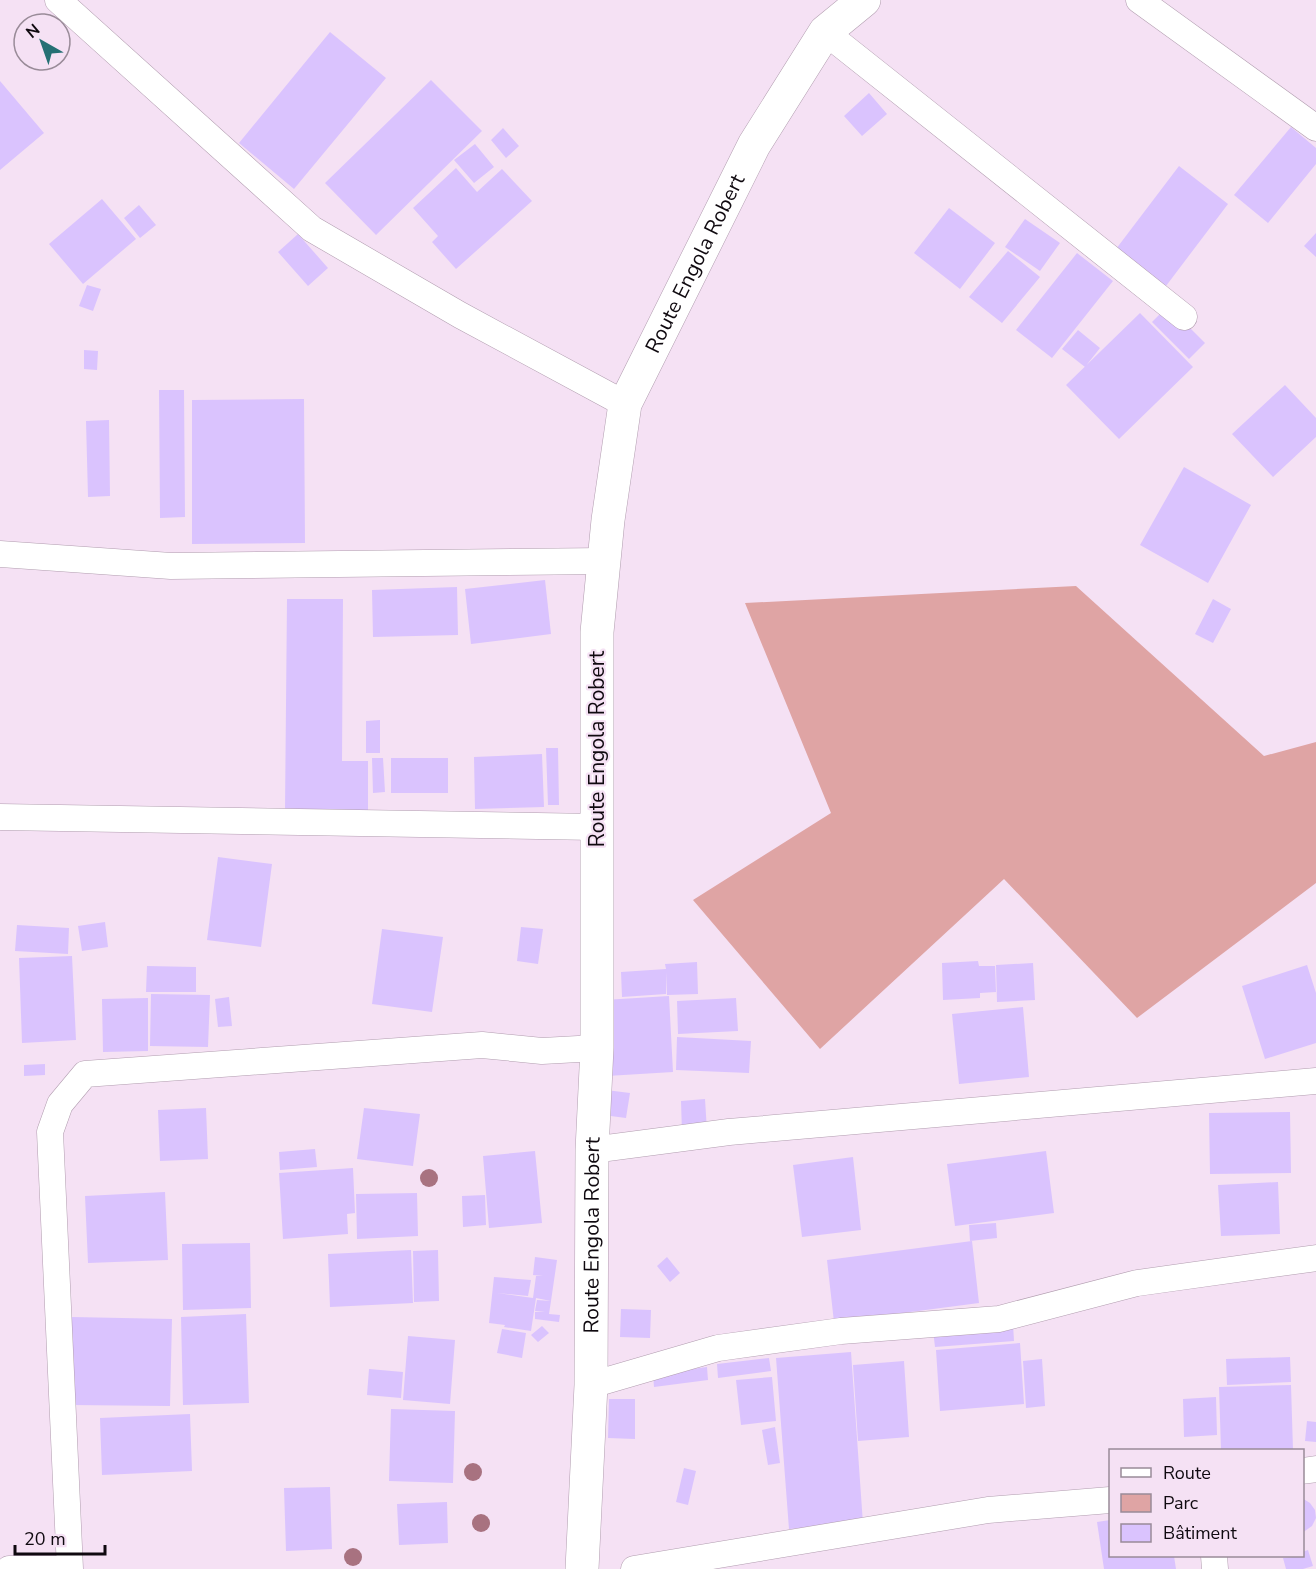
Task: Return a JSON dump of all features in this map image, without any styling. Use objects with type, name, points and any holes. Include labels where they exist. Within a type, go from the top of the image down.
[{"type":"street","points":[[58,0],[312,229],[460,315],[625,404]]},
{"type":"street","name":"Route Engola Robert","points":[[582,1569],[591,1385],[592,1150],[597,1048],[597,632],[608,520],[625,404],[754,145],[825,32],[864,0]]},
{"type":"street","points":[[1139,0],[1316,128]]},
{"type":"street","points":[[825,32],[1184,317]]},
{"type":"street","points":[[0,554],[171,567],[604,561]]},
{"type":"street","points":[[0,817],[596,827]]},
{"type":"street","points":[[9,1569],[70,1569],[50,1132],[60,1104],[85,1074],[482,1045],[542,1052],[597,1048]]},
{"type":"street","points":[[592,1150],[729,1132],[1316,1081]]},
{"type":"street","points":[[591,1385],[718,1348],[841,1331],[999,1318],[1137,1283],[1316,1258]]},
{"type":"street","points":[[634,1569],[988,1510],[1109,1500]]},
{"type":"green space","points":[[1076,586],[1264,756],[1316,742],[1316,883],[1137,1018],[1004,879],[820,1049],[693,900],[831,813],[745,603]]},
{"type":"building","points":[[330,32],[386,78],[294,189],[239,143]]},
{"type":"building","points":[[431,80],[482,131],[376,235],[325,183]]},
{"type":"building","points":[[0,81],[44,133],[0,170]]},
{"type":"building","points":[[869,93],[887,114],[862,136],[844,116]]},
{"type":"building","points":[[1291,127],[1316,148],[1316,164],[1268,223],[1234,195]]},
{"type":"building","points":[[503,128],[519,146],[506,158],[491,140]]},
{"type":"building","points":[[475,144],[494,167],[474,183],[454,160]]},
{"type":"building","points":[[1179,166],[1228,204],[1166,286],[1116,249]]},
{"type":"building","points":[[456,168],[477,192],[502,169],[532,201],[456,269],[432,242],[438,236],[413,208]]},
{"type":"building","points":[[102,199],[136,239],[83,284],[49,244]]},
{"type":"building","points":[[139,205],[156,225],[140,238],[124,218]]},
{"type":"building","points":[[949,208],[995,243],[960,289],[914,253]]},
{"type":"building","points":[[1025,219],[1060,243],[1040,271],[1005,247]]},
{"type":"building","points":[[1316,233],[1316,257],[1304,246]]},
{"type":"building","points":[[298,234],[328,268],[308,286],[278,252]]},
{"type":"building","points":[[1008,251],[1040,277],[1002,323],[969,297]]},
{"type":"building","points":[[1077,253],[1113,281],[1052,358],[1016,330]]},
{"type":"building","points":[[87,285],[101,289],[93,311],[79,306]]},
{"type":"building","points":[[1168,306],[1205,343],[1189,359],[1152,322]]},
{"type":"building","points":[[1140,313],[1193,367],[1119,439],[1066,385]]},
{"type":"building","points":[[1078,330],[1100,348],[1085,367],[1062,349]]},
{"type":"building","points":[[84,350],[98,351],[97,370],[84,369]]},
{"type":"building","points":[[1285,385],[1316,418],[1316,437],[1273,477],[1232,434]]},
{"type":"building","points":[[159,390],[184,390],[185,517],[160,518]]},
{"type":"building","points":[[304,399],[305,543],[192,544],[192,400]]},
{"type":"building","points":[[109,420],[110,496],[88,497],[86,421]]},
{"type":"building","points":[[1184,467],[1251,505],[1208,583],[1140,545]]},
{"type":"building","points":[[545,580],[551,634],[471,644],[465,589]]},
{"type":"building","points":[[457,587],[458,635],[373,637],[372,590]]},
{"type":"building","points":[[287,599],[343,599],[342,761],[368,761],[368,812],[285,811]]},
{"type":"building","points":[[1213,599],[1231,609],[1213,643],[1195,634]]},
{"type":"building","points":[[380,720],[380,753],[366,753],[366,721]]},
{"type":"building","points":[[546,748],[558,748],[559,805],[548,805]]},
{"type":"building","points":[[542,754],[544,807],[475,809],[474,757]]},
{"type":"building","points":[[372,758],[383,758],[385,792],[373,793]]},
{"type":"building","points":[[391,758],[448,758],[448,793],[391,793]]},
{"type":"building","points":[[218,857],[272,864],[261,947],[207,940]]},
{"type":"building","points":[[105,922],[108,947],[82,951],[78,926]]},
{"type":"building","points":[[17,925],[69,928],[68,954],[15,951]]},
{"type":"building","points":[[521,927],[543,929],[538,964],[517,961]]},
{"type":"building","points":[[382,929],[443,937],[432,1012],[372,1004]]},
{"type":"building","points":[[72,956],[76,1040],[22,1043],[19,958]]},
{"type":"building","points":[[978,961],[979,966],[995,966],[996,992],[980,993],[980,998],[943,1000],[942,963]]},
{"type":"building","points":[[697,962],[698,994],[667,995],[666,972],[666,994],[622,997],[621,972],[666,969],[665,964]]},
{"type":"building","points":[[1033,963],[1035,1000],[997,1002],[996,965]]},
{"type":"building","points":[[1307,965],[1316,993],[1316,1043],[1265,1059],[1242,986]]},
{"type":"building","points":[[147,966],[196,967],[196,992],[146,992]]},
{"type":"building","points":[[151,994],[210,995],[208,1047],[150,1046]]},
{"type":"building","points":[[669,996],[673,1072],[607,1076],[604,1000]]},
{"type":"building","points":[[229,997],[232,1026],[218,1027],[215,999]]},
{"type":"building","points":[[148,998],[148,1051],[103,1052],[102,999]]},
{"type":"building","points":[[736,998],[738,1031],[678,1034],[677,1001]]},
{"type":"building","points":[[1023,1007],[1029,1077],[959,1084],[952,1014]]},
{"type":"building","points":[[677,1037],[751,1041],[749,1073],[676,1070]]},
{"type":"building","points":[[45,1064],[45,1075],[24,1076],[24,1065]]},
{"type":"building","points":[[606,1090],[630,1093],[626,1118],[603,1115]]},
{"type":"building","points":[[705,1099],[707,1131],[682,1133],[681,1101]]},
{"type":"building","points":[[206,1108],[208,1159],[160,1161],[158,1110]]},
{"type":"building","points":[[364,1108],[420,1114],[413,1166],[357,1159]]},
{"type":"building","points":[[1290,1112],[1291,1173],[1210,1174],[1209,1113]]},
{"type":"building","points":[[315,1149],[317,1167],[280,1170],[279,1152]]},
{"type":"building","points":[[535,1151],[542,1223],[489,1228],[483,1156]]},
{"type":"building","points":[[1046,1151],[1054,1213],[955,1226],[947,1164]]},
{"type":"building","points":[[853,1157],[861,1230],[802,1237],[793,1165]]},
{"type":"building","points":[[353,1168],[355,1213],[347,1214],[348,1234],[283,1239],[279,1173]]},
{"type":"building","points":[[1278,1182],[1280,1234],[1221,1236],[1218,1185]]},
{"type":"building","points":[[165,1192],[168,1260],[88,1263],[85,1196]]},
{"type":"building","points":[[417,1193],[418,1236],[357,1239],[356,1194]]},
{"type":"building","points":[[485,1195],[486,1225],[463,1227],[462,1196]]},
{"type":"building","points":[[996,1223],[997,1238],[970,1241],[969,1225]]},
{"type":"building","points":[[972,1241],[979,1303],[834,1322],[827,1260]]},
{"type":"building","points":[[250,1243],[251,1308],[183,1310],[182,1244]]},
{"type":"building","points":[[411,1250],[413,1303],[330,1307],[328,1254]]},
{"type":"building","points":[[438,1250],[439,1301],[414,1302],[413,1251]]},
{"type":"building","points":[[535,1257],[557,1260],[551,1301],[536,1298],[531,1331],[489,1323],[494,1277],[531,1280],[528,1296],[497,1293],[533,1298],[536,1276],[543,1276],[533,1275]]},
{"type":"building","points":[[667,1257],[680,1273],[670,1282],[657,1266]]},
{"type":"building","points":[[537,1300],[551,1301],[549,1314],[560,1315],[559,1322],[535,1319],[535,1312],[545,1312],[535,1311]]},
{"type":"building","points":[[621,1309],[651,1310],[650,1338],[620,1337]]},
{"type":"building","points":[[246,1314],[249,1403],[183,1405],[181,1317]]},
{"type":"building","points":[[72,1317],[172,1319],[170,1406],[70,1405]]},
{"type":"building","points":[[1013,1324],[1014,1341],[935,1347],[933,1330]]},
{"type":"building","points":[[542,1326],[549,1333],[538,1342],[531,1335]]},
{"type":"building","points":[[502,1329],[526,1333],[522,1358],[497,1353]]},
{"type":"building","points":[[408,1336],[455,1340],[450,1404],[403,1400]]},
{"type":"building","points":[[1020,1343],[1024,1404],[940,1411],[936,1350]]},
{"type":"building","points":[[851,1352],[863,1524],[789,1529],[776,1358]]},
{"type":"building","points":[[1290,1357],[1291,1382],[1227,1385],[1226,1359]]},
{"type":"building","points":[[769,1358],[771,1371],[718,1378],[717,1364]]},
{"type":"building","points":[[1042,1359],[1045,1406],[1026,1408],[1023,1361]]},
{"type":"building","points":[[904,1361],[909,1437],[858,1441],[853,1365]]},
{"type":"building","points":[[707,1367],[708,1380],[654,1387],[653,1374]]},
{"type":"building","points":[[369,1369],[403,1372],[401,1398],[367,1395]]},
{"type":"building","points":[[772,1377],[776,1421],[741,1425],[736,1380]]},
{"type":"building","points":[[1291,1385],[1293,1449],[1221,1449],[1219,1387]]},
{"type":"building","points":[[1216,1397],[1217,1435],[1184,1437],[1183,1399]]},
{"type":"building","points":[[609,1399],[635,1399],[635,1439],[608,1438]]},
{"type":"building","points":[[391,1409],[455,1411],[453,1483],[389,1481]]},
{"type":"building","points":[[190,1414],[192,1471],[102,1475],[100,1418]]},
{"type":"building","points":[[1307,1421],[1316,1422],[1316,1442],[1305,1441]]},
{"type":"building","points":[[775,1427],[780,1463],[768,1465],[762,1430]]},
{"type":"building","points":[[684,1468],[696,1471],[688,1505],[676,1502]]},
{"type":"building","points":[[330,1487],[332,1549],[286,1551],[284,1488]]},
{"type":"building","points":[[1304,1499],[1315,1510],[1316,1518],[1312,1526],[1304,1532]]},
{"type":"building","points":[[447,1502],[448,1543],[399,1545],[397,1504]]},
{"type":"building","points":[[1109,1520],[1109,1557],[1174,1557],[1176,1569],[1104,1569],[1097,1522]]},
{"type":"building","points":[[1308,1550],[1313,1566],[1303,1569],[1286,1569],[1283,1558],[1304,1557],[1304,1551]]}]
